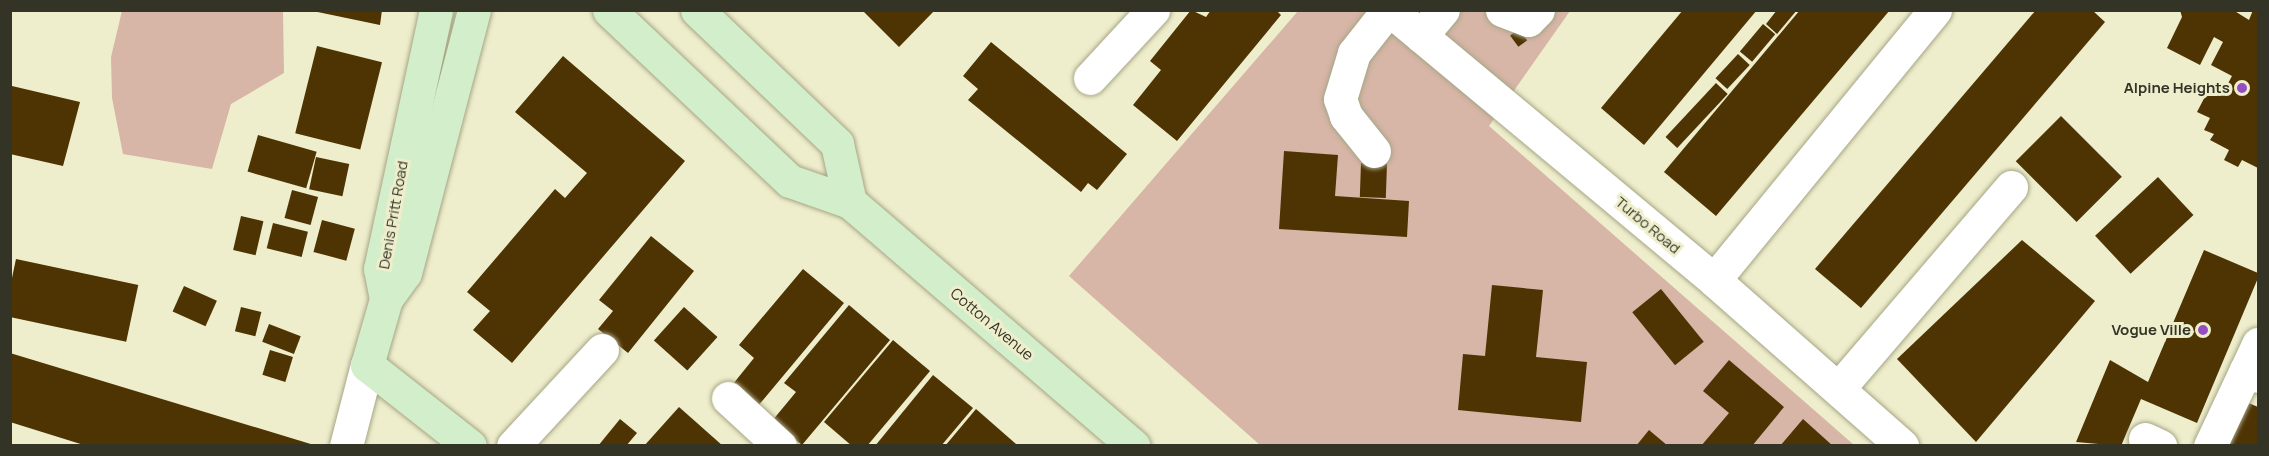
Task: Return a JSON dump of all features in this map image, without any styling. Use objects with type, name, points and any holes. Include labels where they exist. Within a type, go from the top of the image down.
[{"type":"main road","name":"Denis Pritt Road","points":[[386,299],[380,269],[436,10]]},
{"type":"main road","name":"Denis Pritt Road","points":[[386,299],[405,273],[474,10]]},
{"type":"main road","name":"Cotton Avenue","points":[[609,10],[790,181],[850,202],[1134,446]]},
{"type":"main road","points":[[697,10],[837,144],[850,202]]},
{"type":"main road","points":[[386,299],[367,365],[470,446]]},
{"type":"street","points":[[1090,78],[1153,10]]},
{"type":"street","points":[[1374,151],[1346,116],[1340,99],[1354,53],[1389,10]]},
{"type":"street","name":"Turbo Road","points":[[1389,10],[1714,280],[1902,446]]},
{"type":"street","points":[[1421,36],[1443,10]]},
{"type":"street","points":[[1502,10],[1528,20],[1538,10]]},
{"type":"street","points":[[1714,280],[1935,10]]},
{"type":"street","points":[[1838,389],[2011,187]]},
{"type":"street","points":[[513,446],[602,350]]},
{"type":"street","points":[[2210,446],[2254,364]]},
{"type":"street","points":[[346,446],[367,365]]},
{"type":"street","points":[[728,398],[780,446]]},
{"type":"shaded area","points":[[122,11],[283,11],[284,73],[231,104],[212,169],[123,154],[112,98],[111,57]]},
{"type":"shaded area","points":[[1298,11],[1570,11],[1489,126],[1854,445],[1260,445],[1069,276]]},
{"type":"building","points":[[308,10],[382,10],[380,25]]},
{"type":"building","points":[[862,10],[935,10],[899,47]]},
{"type":"building","points":[[1191,10],[1206,17],[1211,10],[1276,10],[1281,15],[1177,141],[1133,105],[1161,70],[1150,61]]},
{"type":"building","points":[[1683,10],[1757,10],[1644,145],[1601,108]]},
{"type":"building","points":[[1777,10],[1797,10],[1777,34],[1766,24]]},
{"type":"building","points":[[1800,10],[1890,10],[1716,216],[1664,172]]},
{"type":"building","points":[[2036,10],[2092,10],[2105,22],[1861,308],[1815,269]]},
{"type":"building","name":"Alpine Heights","points":[[2180,10],[2233,10],[2249,20],[2253,10],[2258,10],[2258,168],[2242,160],[2238,167],[2224,160],[2229,150],[2210,140],[2214,134],[2204,130],[2210,118],[2197,112],[2211,85],[2224,91],[2232,76],[2211,65],[2223,42],[2214,37],[2200,65],[2167,48],[2182,17]]},
{"type":"building","points":[[1763,24],[1775,34],[1752,62],[1740,52]]},
{"type":"building","points":[[1519,29],[1527,40],[1518,47],[1510,35]]},
{"type":"building","points":[[991,42],[1127,154],[1097,190],[1088,183],[1081,192],[968,100],[978,89],[963,76]]},
{"type":"building","points":[[317,46],[382,62],[360,150],[295,133]]},
{"type":"building","points":[[1738,54],[1750,65],[1727,89],[1715,78]]},
{"type":"building","points":[[563,56],[685,161],[512,363],[473,330],[490,311],[467,292],[555,189],[565,198],[587,173],[515,112]]},
{"type":"building","points":[[1716,83],[1728,94],[1677,148],[1666,137]]},
{"type":"building","points":[[12,86],[80,102],[63,166],[10,154]]},
{"type":"building","points":[[2061,116],[2122,177],[2077,222],[2016,161]]},
{"type":"building","points":[[258,135],[317,152],[306,188],[248,172]]},
{"type":"building","points":[[1284,151],[1338,155],[1335,196],[1409,201],[1407,237],[1279,229]]},
{"type":"building","points":[[316,157],[349,164],[342,196],[309,189]]},
{"type":"building","points":[[1361,163],[1387,164],[1386,198],[1360,197]]},
{"type":"building","points":[[2158,177],[2193,215],[2131,274],[2095,236]]},
{"type":"building","points":[[292,190],[318,197],[311,225],[284,218]]},
{"type":"building","points":[[241,216],[263,221],[256,255],[233,250]]},
{"type":"building","points":[[322,220],[355,229],[346,261],[313,252]]},
{"type":"building","points":[[273,223],[308,232],[302,257],[267,248]]},
{"type":"building","points":[[651,236],[694,271],[628,353],[598,329],[613,311],[599,300]]},
{"type":"building","points":[[2022,240],[2095,301],[1976,442],[1897,359]]},
{"type":"building","name":"Vogue Ville","points":[[2204,250],[2258,273],[2258,278],[2197,423],[2141,399],[2121,446],[2076,442],[2110,360],[2148,382]]},
{"type":"building","points":[[16,259],[138,285],[126,342],[10,317],[10,287]]},
{"type":"building","points":[[803,269],[844,303],[758,406],[733,384],[754,358],[739,345]]},
{"type":"building","points":[[1492,285],[1543,290],[1536,357],[1587,362],[1581,422],[1458,410],[1463,354],[1485,356]]},
{"type":"building","points":[[184,286],[217,301],[205,326],[173,312]]},
{"type":"building","points":[[1661,289],[1704,342],[1675,365],[1632,312]]},
{"type":"building","points":[[849,305],[890,340],[802,445],[772,421],[796,392],[784,383]]},
{"type":"building","points":[[241,307],[261,312],[255,336],[235,331]]},
{"type":"building","points":[[684,307],[717,337],[687,371],[654,340]]},
{"type":"building","points":[[269,324],[301,336],[294,354],[262,342]]},
{"type":"building","points":[[893,340],[930,371],[867,446],[852,446],[824,422]]},
{"type":"building","points":[[270,350],[293,357],[285,382],[262,375]]},
{"type":"building","points":[[10,353],[314,446],[87,446],[10,422]]},
{"type":"building","points":[[1729,360],[1784,407],[1752,446],[1701,446],[1729,413],[1703,391]]},
{"type":"building","points":[[933,375],[973,408],[941,446],[875,446]]},
{"type":"building","points":[[2237,398],[2258,407],[2258,446],[2216,446]]},
{"type":"building","points":[[679,407],[723,446],[644,446]]},
{"type":"building","points":[[976,409],[1016,444],[1015,446],[945,446]]},
{"type":"building","points":[[620,419],[637,433],[626,446],[598,446]]},
{"type":"building","points":[[1803,419],[1833,446],[1780,446]]},
{"type":"building","points":[[1649,430],[1668,446],[1636,446]]},
{"type":"place","name":"Alpine Heights","points":[[2242,88]]},
{"type":"place","name":"Vogue Ville","points":[[2203,330]]}]
